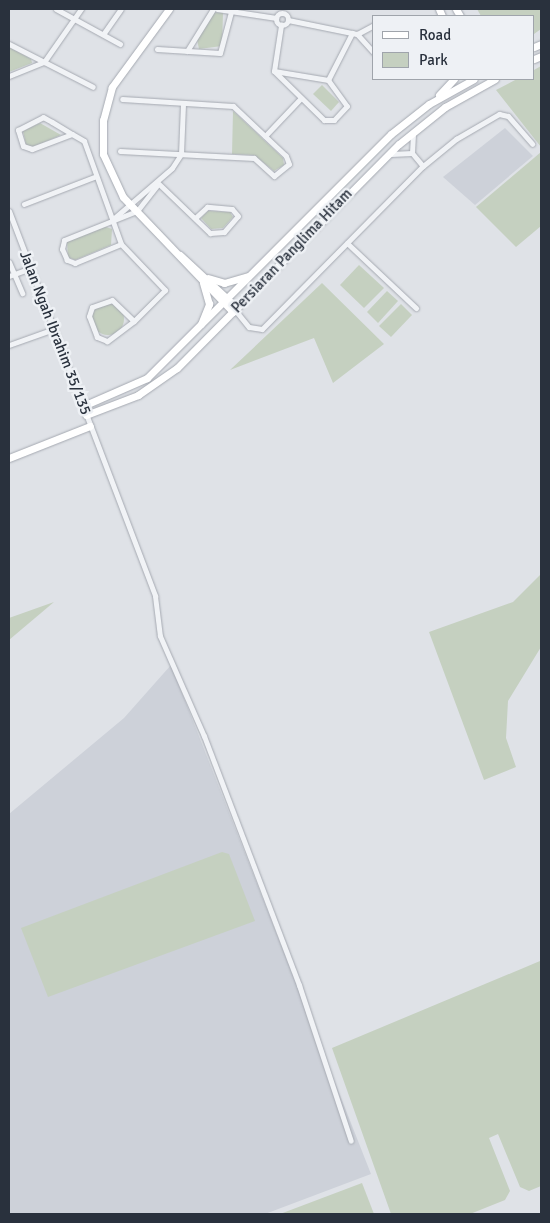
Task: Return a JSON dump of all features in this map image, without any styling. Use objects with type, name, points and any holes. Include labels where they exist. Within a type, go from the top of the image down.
[{"type":"main road","points":[[169,9],[122,68],[102,120],[109,172],[131,205],[235,310]]},
{"type":"main road","points":[[429,104],[453,80]]},
{"type":"main road","name":"Persiaran Panglima Hitam","points":[[83,406],[147,378],[257,271],[391,134],[429,104],[472,80]]},
{"type":"main road","points":[[474,80],[478,87]]},
{"type":"main road","name":"Persiaran Panglima Hitam","points":[[86,415],[157,384],[235,310],[384,157],[415,129],[491,80]]},
{"type":"main road","points":[[205,280],[224,283],[239,281],[257,271]]},
{"type":"main road","points":[[195,333],[209,304],[205,280]]},
{"type":"main road","points":[[9,458],[90,426]]},
{"type":"street","points":[[56,9],[104,33],[120,44]]},
{"type":"street","points":[[9,76],[44,62],[80,9]]},
{"type":"street","points":[[104,33],[120,9]]},
{"type":"street","points":[[187,51],[215,9],[276,18],[281,25],[274,70],[286,85],[324,120],[334,120],[347,103],[328,80],[274,70]]},
{"type":"street","points":[[276,18],[284,11],[288,20]]},
{"type":"street","points":[[158,49],[187,51],[223,50],[232,12]]},
{"type":"street","points":[[281,25],[288,20],[354,34],[372,51]]},
{"type":"street","points":[[328,80],[354,34],[372,26]]},
{"type":"street","points":[[9,44],[93,87]]},
{"type":"street","points":[[286,85],[286,78],[294,74]]},
{"type":"street","points":[[120,151],[254,158],[279,175],[288,161],[233,106],[122,99]]},
{"type":"street","points":[[265,136],[300,99]]},
{"type":"street","points":[[121,244],[75,263],[64,254],[64,240],[137,210],[158,184],[181,154],[183,104]]},
{"type":"street","points":[[235,310],[249,327],[262,329],[423,166],[456,138],[499,114],[508,116],[532,144]]},
{"type":"street","points":[[72,134],[32,150],[23,146],[18,130],[43,117],[84,141],[94,177],[121,244],[160,280],[163,295],[134,320],[107,341],[101,340],[88,312],[95,305],[112,300],[134,320]]},
{"type":"street","points":[[415,129],[409,142],[412,153],[423,166]]},
{"type":"street","points":[[384,157],[401,150],[412,153]]},
{"type":"street","points":[[24,204],[94,177]]},
{"type":"street","points":[[111,220],[158,184]]},
{"type":"street","points":[[158,184],[210,233],[224,232],[238,216],[232,209],[207,207],[195,218]]},
{"type":"street","name":"Jalan Ngah Ibrahim 35/135","points":[[9,211],[155,596],[160,636],[243,835],[351,1141]]},
{"type":"street","points":[[347,243],[416,308]]},
{"type":"street","points":[[9,262],[11,275],[22,293]]},
{"type":"street","points":[[11,275],[31,268]]},
{"type":"street","points":[[9,345],[54,329]]},
{"type":"shaded area","points":[[505,128],[533,156],[475,205],[443,177]]},
{"type":"shaded area","points":[[171,665],[371,1174],[265,1214],[9,1214],[9,814],[124,718]]},
{"type":"green space","points":[[477,9],[541,9],[541,29],[535,33],[535,15],[480,15]]},
{"type":"green space","points":[[223,12],[222,46],[199,49],[197,39],[212,13]]},
{"type":"green space","points":[[9,47],[31,59],[32,63],[9,72]]},
{"type":"green space","points":[[541,66],[541,147],[496,90],[515,80],[535,80],[535,69]]},
{"type":"green space","points":[[322,85],[339,102],[331,111],[313,94]]},
{"type":"green space","points":[[233,111],[283,158],[284,165],[274,171],[254,155],[232,154]]},
{"type":"green space","points":[[40,123],[61,135],[33,147],[26,145],[23,131]]},
{"type":"green space","points":[[541,152],[541,226],[516,247],[476,207]]},
{"type":"green space","points":[[208,211],[230,212],[233,217],[223,228],[211,229],[201,218]]},
{"type":"green space","points":[[103,226],[112,229],[111,245],[75,260],[68,257],[67,241]]},
{"type":"green space","points":[[359,265],[384,288],[364,308],[340,285]]},
{"type":"green space","points":[[322,283],[384,344],[333,383],[314,338],[230,370]]},
{"type":"green space","points":[[387,291],[398,301],[378,323],[367,312]]},
{"type":"green space","points":[[108,303],[119,308],[124,319],[119,330],[108,335],[97,330],[92,319],[97,308]]},
{"type":"green space","points":[[401,304],[412,315],[391,337],[379,326]]},
{"type":"green space","points":[[541,574],[541,647],[508,701],[506,738],[516,767],[484,780],[429,632],[513,602]]},
{"type":"green space","points":[[54,602],[9,640],[9,618]]},
{"type":"green space","points":[[222,852],[229,854],[255,921],[48,997],[21,928]]},
{"type":"green space","points":[[540,961],[541,1186],[529,1191],[520,1187],[498,1134],[489,1138],[510,1191],[505,1200],[470,1214],[391,1214],[332,1048]]},
{"type":"green space","points":[[362,1183],[374,1214],[280,1214]]}]
